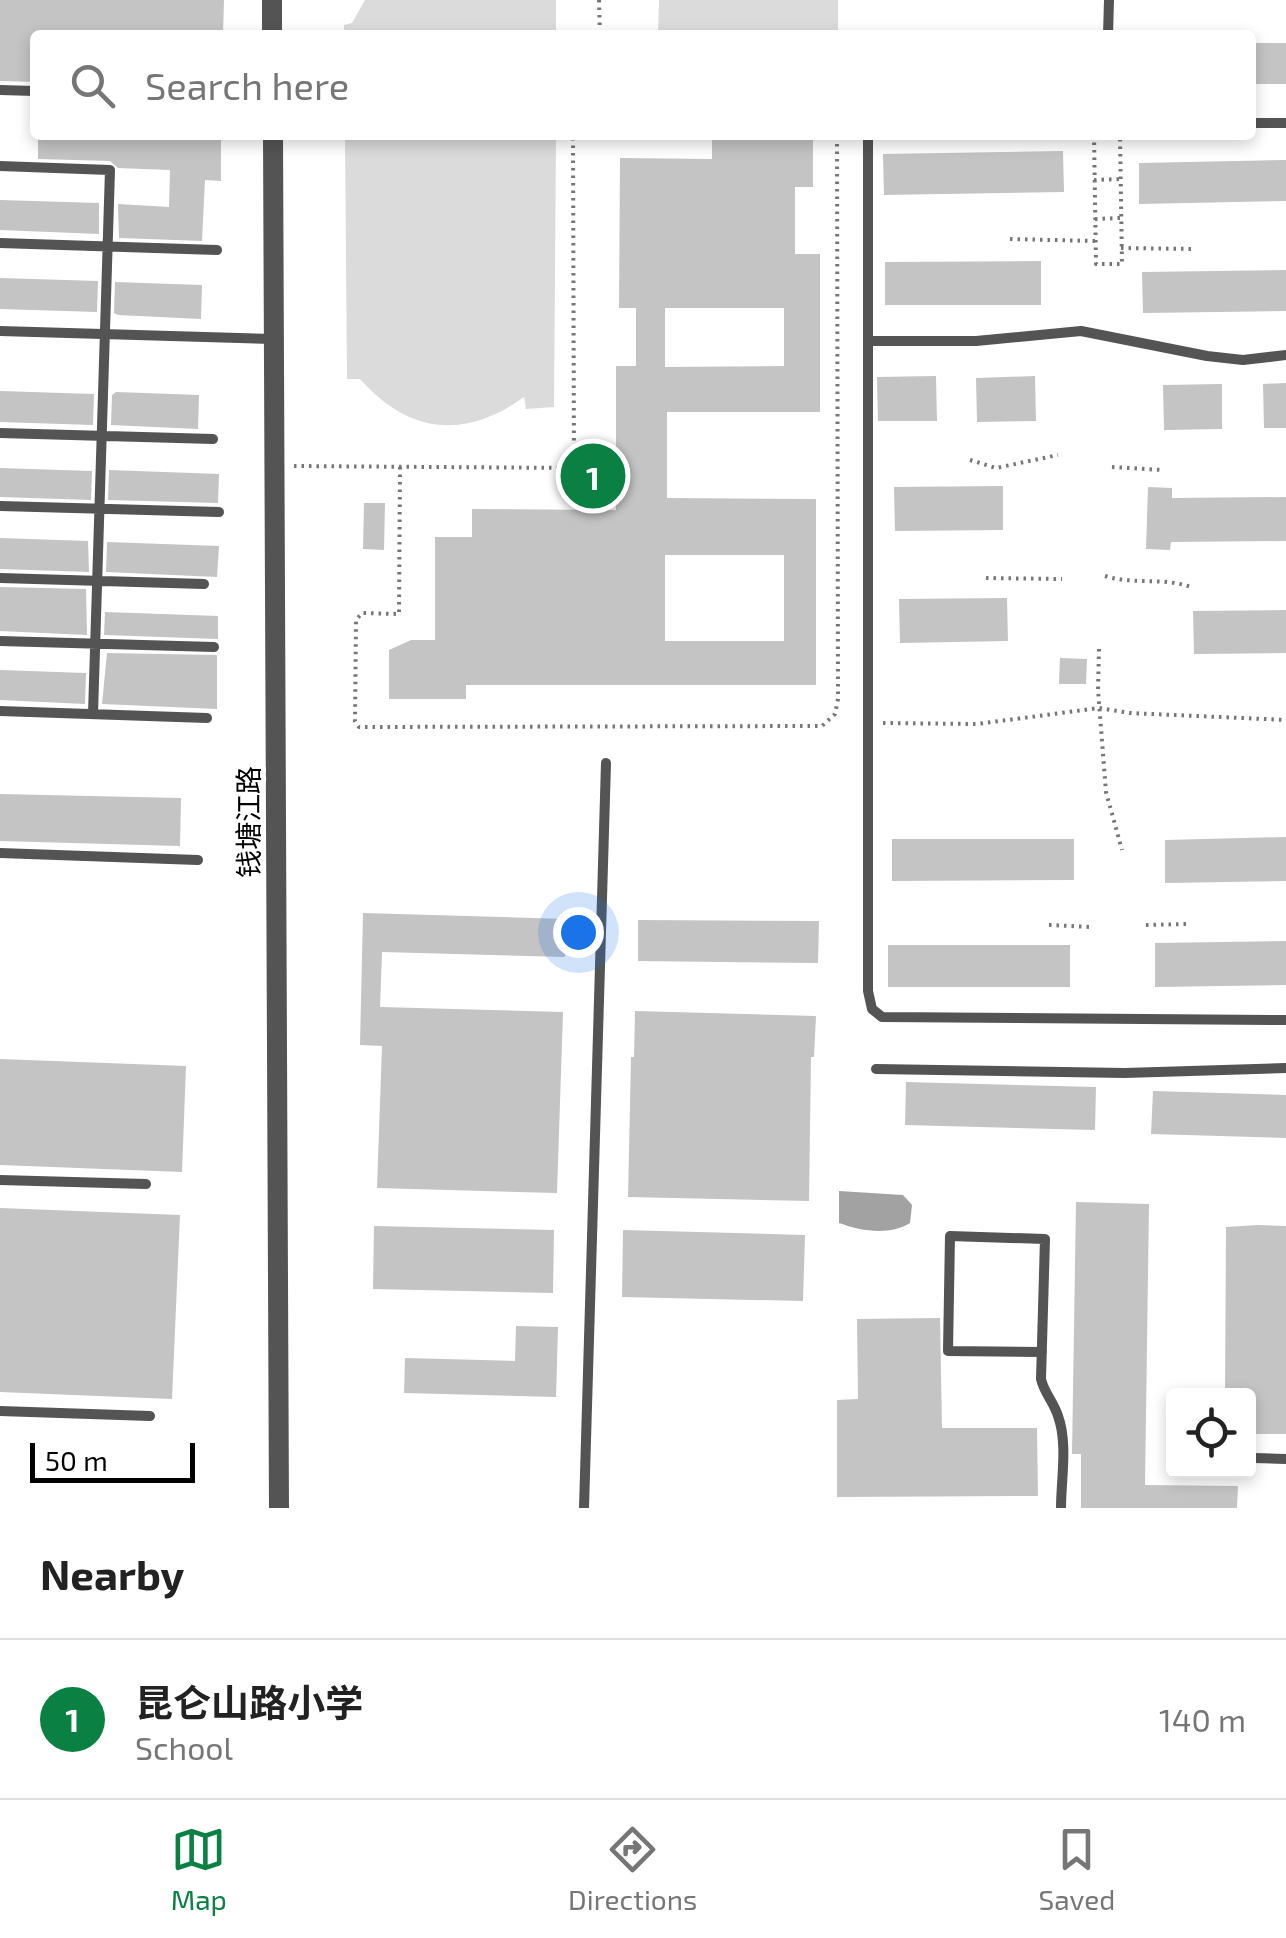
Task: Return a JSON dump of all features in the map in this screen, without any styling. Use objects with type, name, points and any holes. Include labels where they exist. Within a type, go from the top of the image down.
[{"type":"street","points":[[272,0],[272,30]]},
{"type":"street","name":"钱塘江路","points":[[272,140],[279,1508]]},
{"type":"lane","points":[[1108,30],[1109,0]]},
{"type":"lane","points":[[0,90],[30,91]]},
{"type":"lane","points":[[1256,123],[1286,123]]},
{"type":"lane","points":[[868,140],[868,992],[872,1009],[882,1017],[1286,1020]]},
{"type":"lane","points":[[0,166],[110,170],[93,714]]},
{"type":"lane","points":[[0,243],[217,250]]},
{"type":"lane","points":[[0,331],[274,339]]},
{"type":"lane","points":[[868,342],[976,342],[1080,332],[1207,356],[1243,360],[1286,355]]},
{"type":"lane","points":[[0,433],[214,439]]},
{"type":"lane","points":[[0,506],[219,512]]},
{"type":"lane","points":[[0,578],[204,584]]},
{"type":"lane","points":[[0,641],[214,648]]},
{"type":"lane","points":[[0,711],[207,718]]},
{"type":"lane","points":[[584,1508],[606,763]]},
{"type":"lane","points":[[0,854],[198,860]]},
{"type":"lane","points":[[876,1069],[1125,1073],[1286,1068]]},
{"type":"lane","points":[[0,1180],[146,1184]]},
{"type":"lane","points":[[1042,1352],[948,1351],[950,1236],[1045,1239],[1044,1392],[1058,1414],[1062,1432],[1061,1508]]},
{"type":"lane","points":[[0,1411],[150,1416]]},
{"type":"lane","points":[[1256,1458],[1286,1459]]},
{"type":"path","points":[[599,0],[600,30]]},
{"type":"path","points":[[274,466],[574,468],[573,140]]},
{"type":"path","points":[[400,467],[398,614],[362,613],[356,620],[354,721],[360,727],[822,726],[835,714],[838,700],[837,140]]},
{"type":"path","points":[[1094,140],[1096,264],[1122,264],[1120,140]]},
{"type":"path","points":[[1094,180],[1120,179]]},
{"type":"path","points":[[1095,219],[1121,218]]},
{"type":"path","points":[[1010,239],[1096,241]]},
{"type":"path","points":[[1121,248],[1195,248]]},
{"type":"path","points":[[970,460],[996,468],[1058,455]]},
{"type":"path","points":[[1112,467],[1162,470]]},
{"type":"path","points":[[1105,576],[1145,582],[1169,580],[1191,586]]},
{"type":"path","points":[[986,578],[1062,579]]},
{"type":"path","points":[[1099,648],[1106,792],[1122,850]]},
{"type":"path","points":[[868,723],[977,724],[1099,708],[1130,713],[1286,720]]},
{"type":"path","points":[[1146,925],[1186,924]]},
{"type":"path","points":[[1049,925],[1091,926]]},
{"type":"shaded area","points":[[365,0],[556,0],[556,30],[344,30],[344,25],[352,23]]},
{"type":"shaded area","points":[[659,0],[838,0],[838,30],[658,30]]},
{"type":"shaded area","points":[[345,140],[556,140],[554,407],[526,409],[524,397],[480,420],[438,425],[398,411],[360,379],[347,379]]},
{"type":"shaded area","points":[[839,1191],[903,1195],[912,1205],[910,1223],[893,1230],[875,1231],[839,1223]]},
{"type":"building","points":[[0,0],[224,0],[223,30],[30,30],[30,82],[0,81]]},
{"type":"building","points":[[1256,43],[1286,43],[1286,84],[1256,84]]},
{"type":"building","points":[[38,140],[221,140],[221,181],[205,180],[202,241],[119,238],[118,204],[169,207],[170,170],[118,168],[110,161],[38,159]]},
{"type":"building","points":[[712,140],[813,140],[813,187],[795,187],[795,254],[820,254],[820,412],[667,412],[667,498],[816,499],[816,685],[466,685],[466,699],[389,699],[389,650],[411,640],[435,640],[435,537],[472,537],[472,509],[616,510],[616,366],[636,366],[636,308],[619,308],[620,158],[712,159]],"holes":[[[665,308],[784,308],[784,366],[665,367]],[[665,555],[784,555],[784,641],[665,641]]]},
{"type":"building","points":[[1063,151],[1064,192],[884,195],[883,154]]},
{"type":"building","points":[[1286,160],[1286,201],[1139,204],[1139,163]]},
{"type":"building","points":[[0,200],[99,203],[99,234],[0,230]]},
{"type":"building","points":[[1041,261],[1041,305],[885,305],[885,262]]},
{"type":"building","points":[[1286,270],[1286,311],[1143,313],[1142,272]]},
{"type":"building","points":[[0,278],[98,281],[97,312],[0,309]]},
{"type":"building","points":[[115,282],[202,285],[201,319],[118,315],[114,313]]},
{"type":"building","points":[[936,376],[937,421],[878,421],[877,377]]},
{"type":"building","points":[[1035,376],[1036,421],[977,422],[976,378]]},
{"type":"building","points":[[1286,383],[1286,428],[1264,428],[1263,384]]},
{"type":"building","points":[[1222,384],[1222,429],[1164,430],[1163,385]]},
{"type":"building","points":[[0,391],[94,394],[93,425],[0,422]]},
{"type":"building","points":[[112,395],[199,395],[198,429],[111,425]]},
{"type":"building","points":[[0,468],[92,471],[91,500],[0,497]]},
{"type":"building","points":[[109,470],[219,474],[218,503],[108,500]]},
{"type":"building","points":[[1003,486],[1003,530],[895,531],[894,487]]},
{"type":"building","points":[[1148,487],[1172,488],[1172,498],[1286,497],[1286,541],[1171,542],[1170,550],[1146,549]]},
{"type":"building","points":[[364,503],[385,503],[384,550],[363,549]]},
{"type":"building","points":[[0,538],[88,541],[89,572],[0,569]]},
{"type":"building","points":[[107,542],[219,546],[217,577],[106,572]]},
{"type":"building","points":[[0,587],[86,589],[87,635],[0,631]]},
{"type":"building","points":[[1007,598],[1008,641],[900,643],[899,599]]},
{"type":"building","points":[[1286,610],[1286,653],[1194,654],[1193,611]]},
{"type":"building","points":[[105,612],[218,616],[218,639],[104,635]]},
{"type":"building","points":[[107,653],[217,655],[217,709],[102,704]]},
{"type":"building","points":[[1060,658],[1087,659],[1086,684],[1059,684]]},
{"type":"building","points":[[0,670],[86,673],[85,704],[0,700]]},
{"type":"building","points":[[0,794],[181,798],[180,846],[0,841]]},
{"type":"building","points":[[1286,837],[1286,881],[1165,883],[1165,840]]},
{"type":"building","points":[[892,839],[1074,839],[1074,880],[892,881]]},
{"type":"building","points":[[363,913],[566,919],[565,957],[382,952],[380,1007],[563,1012],[557,1193],[377,1188],[382,1046],[360,1045]]},
{"type":"building","points":[[638,920],[819,921],[818,963],[638,961]]},
{"type":"building","points":[[1286,941],[1286,985],[1155,987],[1155,943]]},
{"type":"building","points":[[888,945],[1070,945],[1070,987],[888,987]]},
{"type":"building","points":[[635,1011],[816,1016],[811,1057],[809,1201],[628,1197]]},
{"type":"building","points":[[0,1059],[186,1066],[182,1172],[0,1165]]},
{"type":"building","points":[[906,1082],[1096,1087],[1095,1130],[905,1125]]},
{"type":"building","points":[[1153,1091],[1286,1095],[1286,1138],[1151,1134]]},
{"type":"building","points":[[1076,1202],[1149,1204],[1145,1485],[1238,1486],[1237,1508],[1081,1508],[1081,1454],[1072,1454]]},
{"type":"building","points":[[0,1208],[180,1215],[172,1399],[0,1392]]},
{"type":"building","points":[[374,1226],[554,1230],[553,1293],[373,1289]]},
{"type":"building","points":[[1286,1226],[1286,1434],[1256,1434],[1256,1388],[1225,1388],[1226,1227]]},
{"type":"building","points":[[623,1230],[805,1235],[803,1301],[622,1297]]},
{"type":"building","points":[[940,1318],[942,1428],[1037,1428],[1038,1496],[837,1497],[837,1400],[858,1399],[857,1319]]},
{"type":"building","points":[[516,1326],[558,1327],[556,1397],[404,1393],[405,1358],[515,1361]]},
{"type":"place","name":"昆仑山路小学","points":[[593,476]]}]
